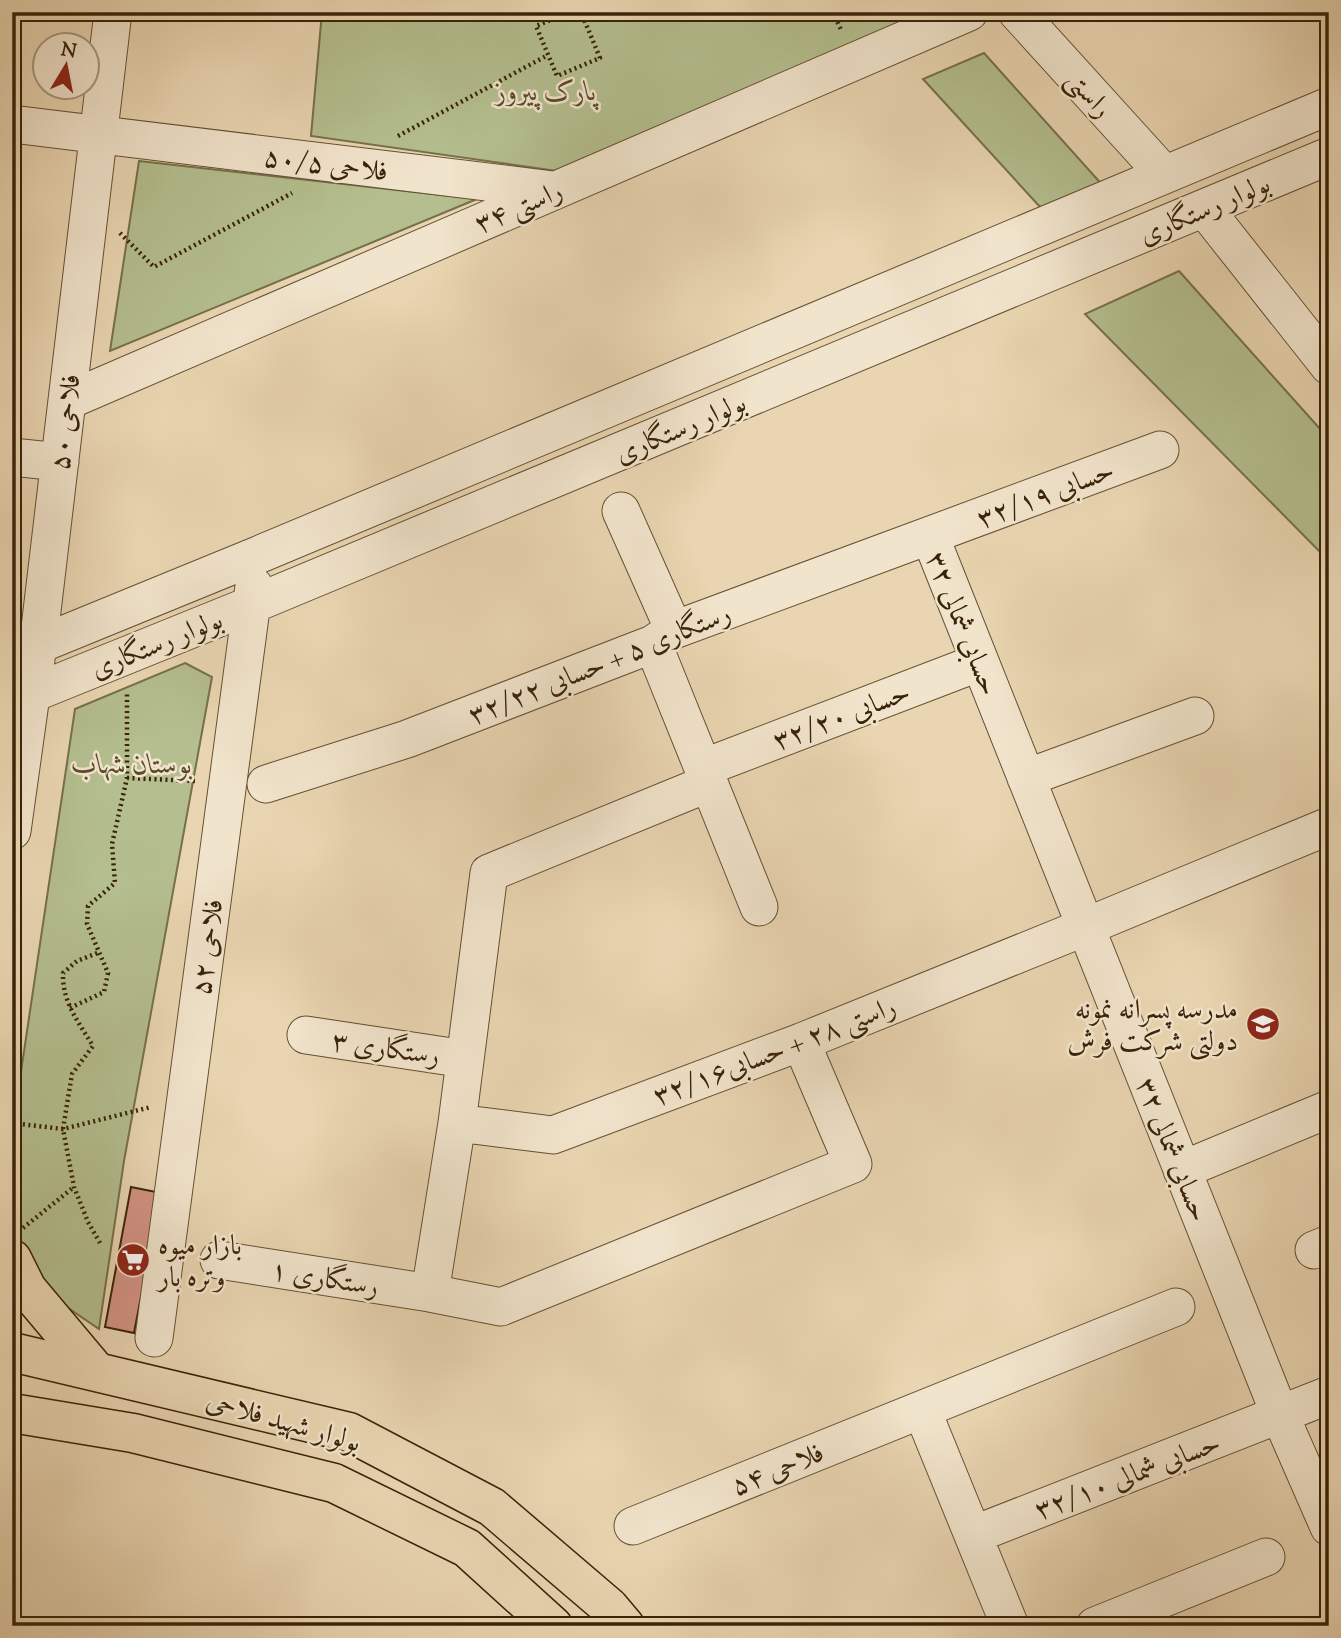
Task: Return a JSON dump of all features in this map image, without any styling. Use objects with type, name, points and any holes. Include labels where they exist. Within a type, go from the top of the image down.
[{"type":"main road","points":[[17,1244],[27,1289],[95,1370]]},
{"type":"main road","name":"بولوار شهید فلاحی","points":[[12,1352],[349,1432],[492,1507],[609,1607],[625,1626]]},
{"type":"main road","name":"بولوار شهید فلاحی","points":[[12,1413],[133,1433],[334,1483],[467,1548],[553,1626]]},
{"type":"street","name":"فلاحی ۵۰","points":[[13,826],[38,645],[113,12]]},
{"type":"street","name":"راستی ۳۴","points":[[67,401],[969,12]]},
{"type":"street","name":"راستی","points":[[1017,12],[1164,174]]},
{"type":"street","name":"بولوار رستگاری","points":[[38,645],[1329,106]]},
{"type":"street","name":"فلاحی ۵۰/۵","points":[[12,124],[554,191]]},
{"type":"street","name":"بولوار رستگاری","points":[[31,694],[1329,156]]},
{"type":"street","points":[[1204,208],[1329,366]]},
{"type":"street","name":"حسابی ۳۲/۱۹","points":[[930,536],[1160,450]]},
{"type":"street","points":[[12,457],[60,462]]},
{"type":"street","points":[[621,511],[664,637],[706,775],[759,907]]},
{"type":"street","name":"رستگاری ۵ + حسابی ۳۲/۲۲","points":[[266,785],[407,739],[930,536]]},
{"type":"street","name":"حسابی شمالی ۳۲","points":[[930,536],[1280,1415],[1329,1527]]},
{"type":"street","name":"فلاحی ۵۲","points":[[154,1338],[258,555]]},
{"type":"street","name":"حسابی ۳۲/۲۰","points":[[465,1059],[489,873],[706,775],[980,662]]},
{"type":"street","points":[[1026,778],[1195,716]]},
{"type":"street","name":"راستی ۲۸ + حسابی۳۲/۱۶","points":[[457,1123],[553,1135],[801,1042],[1329,826]]},
{"type":"street","name":"رستگاری ۳","points":[[306,1035],[465,1059]]},
{"type":"street","name":"رستگاری ۱","points":[[219,1260],[430,1293],[501,1307],[853,1164],[801,1042]]},
{"type":"street","points":[[430,1293],[465,1059]]},
{"type":"street","points":[[1182,1170],[1329,1109]]},
{"type":"street","name":"فلاحی ۵۴","points":[[633,1526],[1177,1307]]},
{"type":"street","name":"حسابی شمالی ۳۲/۱۰","points":[[973,1535],[1329,1395]]},
{"type":"street","points":[[922,1410],[1010,1626]]},
{"type":"street","points":[[1095,1626],[1266,1557]]},
{"type":"path","points":[[570,12],[536,26],[557,76],[600,58],[580,12]]},
{"type":"path","points":[[70,1008],[104,992],[108,973],[87,924],[88,906],[115,883],[112,844],[127,778],[126,655]]},
{"type":"path","points":[[127,778],[228,782]]},
{"type":"path","points":[[100,952],[77,961],[63,973],[62,988],[70,1008],[93,1046],[72,1074],[63,1129],[74,1187],[88,1222],[100,1242]]},
{"type":"path","points":[[12,1123],[63,1129],[186,1099]]},
{"type":"path","points":[[17,1244],[74,1187]]},
{"type":"green space","name":"پارک پیروز","points":[[322,12],[929,12],[557,171],[311,136]]},
{"type":"green space","points":[[984,53],[1115,199],[1052,220],[923,79]]},
{"type":"green space","points":[[139,161],[477,199],[110,351]]},
{"type":"green space","points":[[1179,271],[1329,439],[1329,561],[1085,314]]},
{"type":"green space","name":"بوستان شهاب","points":[[185,663],[212,677],[124,1161],[99,1329],[42,1290],[12,1225],[12,1132],[75,709]]},
{"type":"building","name":"بازار میوه وتره بار","points":[[131,1187],[161,1193],[134,1333],[105,1327]]},
{"type":"place","name":"مدرسه پسرانه نمونه دولتی شرکت فرش","points":[[1263,1024]]},
{"type":"place","name":"بازار میوه وتره بار","points":[[133,1260]]}]
